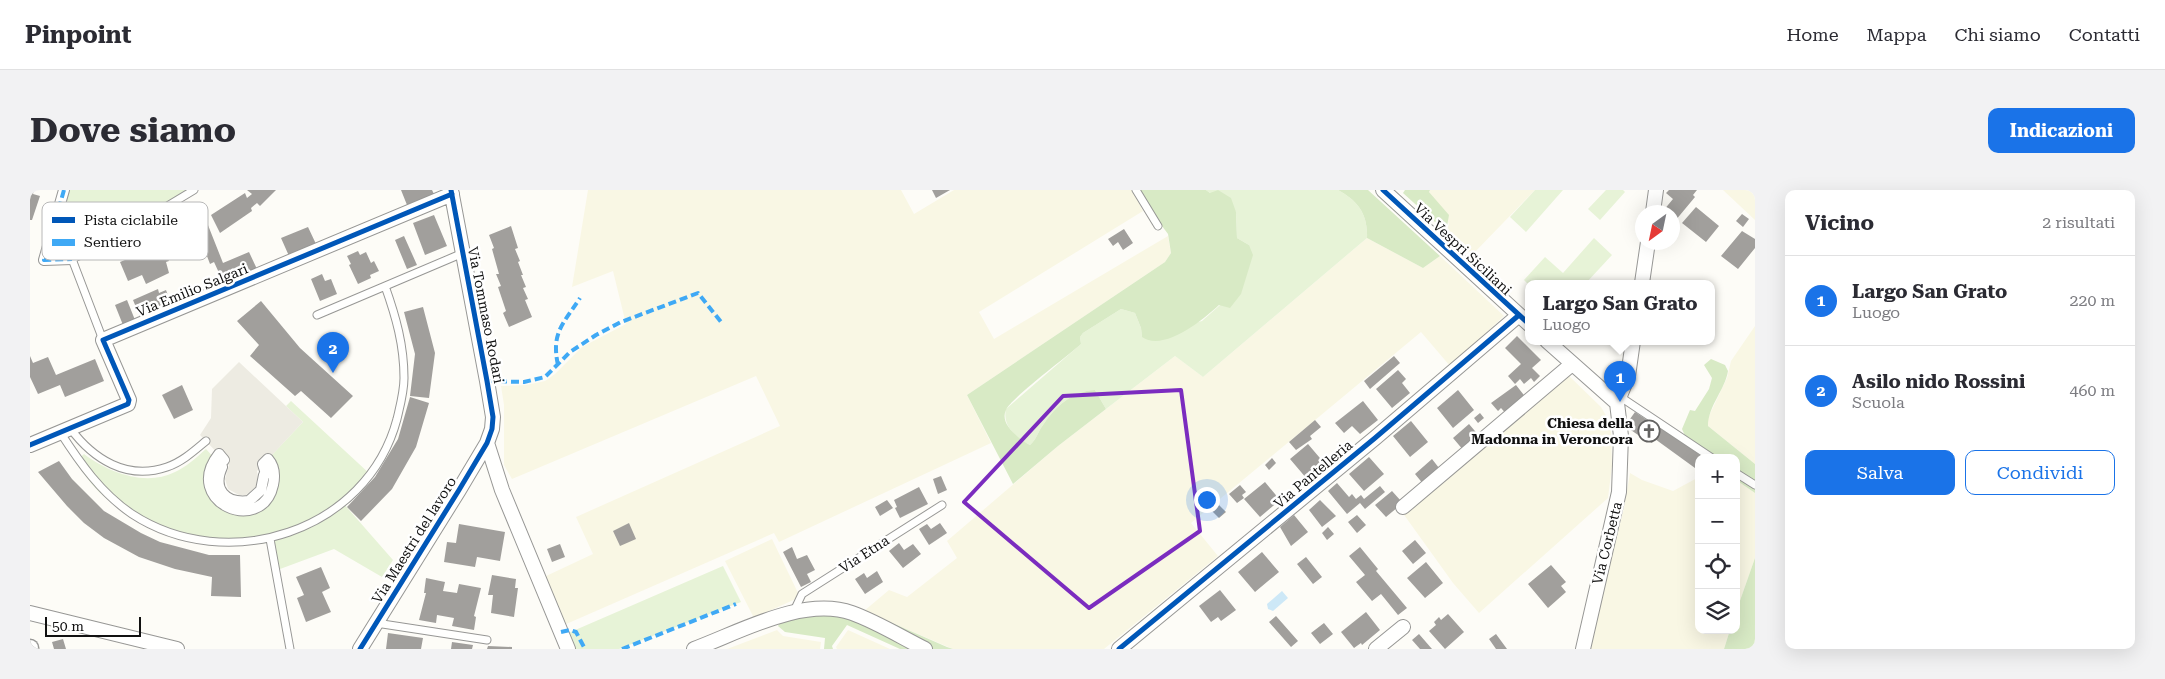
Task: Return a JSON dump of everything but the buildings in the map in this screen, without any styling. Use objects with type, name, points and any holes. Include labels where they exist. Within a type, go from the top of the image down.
[{"type":"street","name":"Via Vespri Siciliani","points":[[1383,190],[1524,319]]},
{"type":"street","points":[[1654,205],[1656,190]]},
{"type":"street","name":"Via Tommaso Rodari","points":[[452,192],[494,417],[487,443]]},
{"type":"street","name":"Via Emilio Salgari","points":[[103,340],[452,192]]},
{"type":"street","points":[[1642,280],[1647,250]]},
{"type":"street","name":"Via Pantelleria","points":[[1119,649],[1375,438],[1524,319]]},
{"type":"street","points":[[30,445],[129,402],[103,340]]},
{"type":"street","points":[[1551,345],[1572,364],[1620,396],[1628,376],[1632,345]]},
{"type":"street","points":[[1403,507],[1572,364]]},
{"type":"street","name":"Via Corbetta","points":[[1583,649],[1618,497],[1621,436],[1620,396]]},
{"type":"street","points":[[487,443],[502,490],[568,649]]},
{"type":"street","name":"Via Maestri del lavoro","points":[[360,649],[487,443]]},
{"type":"street","points":[[219,454],[224,460],[220,464],[222,466],[218,477],[218,484],[226,497],[234,502],[249,501],[256,496],[261,490],[264,475],[266,474],[263,464],[268,459],[271,463],[274,477],[271,491],[262,503],[247,511],[238,511],[221,504],[212,492],[209,475],[211,466],[219,454]]},
{"type":"street","points":[[694,649],[794,611],[826,609],[851,612],[924,649]]},
{"type":"street","points":[[30,613],[177,649]]},
{"type":"street","points":[[1376,649],[1403,627]]},
{"type":"lane","points":[[174,202],[194,190]]},
{"type":"lane","points":[[1136,190],[1158,226]]},
{"type":"lane","points":[[317,315],[463,253]]},
{"type":"lane","points":[[72,260],[103,340]]},
{"type":"lane","points":[[65,430],[98,486],[132,514],[155,526],[200,540],[248,542],[270,539],[324,517],[342,504],[371,475],[387,446],[398,415],[404,379],[402,342],[398,323],[385,286]]},
{"type":"lane","points":[[1620,396],[1706,454]]},
{"type":"lane","points":[[65,430],[103,461],[143,471],[155,470],[182,460],[206,441]]},
{"type":"lane","points":[[1740,476],[1755,485]]},
{"type":"lane","name":"Via Etna","points":[[794,611],[802,594],[942,505]]},
{"type":"lane","points":[[270,539],[290,649]]},
{"type":"lane","name":"Via Maestri del lavoro","points":[[376,623],[488,640]]},
{"type":"highlighted area","points":[[1181,390],[1200,531],[1089,608],[964,502],[1063,396]]},
{"type":"shaded area","points":[[588,190],[901,190],[914,214],[954,190],[1132,190],[1143,211],[979,312],[994,339],[1168,236],[1171,253],[1165,262],[967,395],[991,443],[779,542],[774,533],[564,625],[544,577],[593,554],[576,517],[780,426],[756,376],[512,479],[504,465],[504,405],[501,386],[526,385],[545,381],[555,374],[582,347],[626,324],[613,271],[572,287]]},
{"type":"shaded area","points":[[1430,190],[1535,190],[1472,255],[1446,232],[1449,224],[1429,192]]},
{"type":"shaded area","points":[[1723,190],[1755,190],[1755,220]]},
{"type":"shaded area","points":[[1367,238],[1423,268],[1440,256],[1504,316],[1450,366],[1421,332],[1191,523],[1218,556],[1104,649],[953,649],[864,611],[889,590],[907,597],[957,558],[947,541],[1058,446],[1175,356],[1203,377]]},
{"type":"shaded area","points":[[1755,326],[1755,464],[1708,426],[1708,418],[1727,378],[1731,361]]},
{"type":"shaded area","points":[[239,362],[303,422],[257,471],[257,486],[246,495],[239,495],[228,489],[225,479],[229,465],[200,435],[211,418],[212,389]]},
{"type":"shaded area","points":[[1566,373],[1601,407],[1608,419],[1611,432],[1612,466],[1608,498],[1479,613],[1453,583],[1402,512]]},
{"type":"shaded area","points":[[1630,473],[1642,480],[1673,491],[1695,479],[1695,634],[1729,634],[1724,649],[1591,649],[1592,636],[1624,508]]},
{"type":"shaded area","points":[[1740,483],[1755,493],[1755,558],[1740,601]]},
{"type":"shaded area","points":[[772,539],[800,597],[754,618],[725,561]]},
{"type":"shaded area","points":[[777,630],[783,636],[821,642],[820,649],[727,649]]},
{"type":"shaded area","points":[[848,630],[890,649],[837,649],[836,647]]},
{"type":"green space","points":[[64,190],[194,190],[173,202],[61,202]]},
{"type":"green space","points":[[1139,190],[1206,190],[1210,193],[1218,190],[1231,198],[1236,212],[1237,238],[1249,245],[1253,255],[1241,294],[1230,308],[1219,305],[1193,326],[1172,337],[1161,340],[1151,341],[1142,337],[1141,328],[1135,313],[1121,309],[1083,333],[1080,337],[1081,344],[1010,404],[1006,410],[1005,421],[1016,435],[1030,445],[1053,412],[1065,401],[1079,393],[1095,390],[1106,409],[1013,484],[967,395],[1165,262],[1171,253],[1168,234],[1144,202]]},
{"type":"green space","points":[[1206,190],[1338,190],[1351,199],[1364,215],[1367,238],[1203,377],[1175,356],[1106,409],[1095,390],[1079,393],[1065,401],[1053,412],[1030,445],[1020,439],[1008,426],[1005,415],[1006,409],[1081,344],[1080,337],[1083,333],[1121,309],[1135,313],[1141,328],[1142,337],[1202,321],[1220,305],[1249,245],[1237,238],[1236,212]]},
{"type":"green space","points":[[1338,190],[1368,190],[1440,256],[1423,268],[1367,238],[1364,215],[1351,199]]},
{"type":"green space","points":[[1405,190],[1430,190],[1429,192],[1449,215],[1446,232],[1403,193]]},
{"type":"green space","points":[[1535,190],[1563,190],[1526,232],[1510,217]]},
{"type":"green space","points":[[1606,190],[1623,190],[1625,192],[1600,220],[1588,209]]},
{"type":"green space","points":[[1594,238],[1612,255],[1589,280],[1524,280],[1545,257],[1563,273]]},
{"type":"green space","points":[[1711,359],[1725,365],[1728,371],[1724,385],[1711,412],[1708,426],[1755,464],[1755,493],[1740,483],[1740,454],[1699,454],[1686,438],[1682,429],[1690,410],[1695,411],[1709,389],[1712,378],[1704,365]]},
{"type":"green space","points":[[291,401],[371,475],[343,503],[393,560],[382,577],[334,549],[272,572],[267,543],[221,545],[177,537],[136,519],[117,507],[99,492],[75,462],[84,454],[115,472],[139,478],[152,478],[179,470],[206,449],[215,459],[209,475],[247,511],[271,491],[268,459],[303,422],[286,406]]},
{"type":"green space","points":[[1755,558],[1755,649],[1724,649],[1729,634],[1740,634],[1740,601]]},
{"type":"green space","points":[[723,566],[741,602],[619,649],[572,649],[566,634]]},
{"type":"green space","points":[[858,608],[953,649],[924,649],[851,613]]},
{"type":"green space","points":[[788,615],[850,616],[916,649],[900,649],[847,625],[832,646],[833,649],[824,649],[825,638],[785,632],[778,626],[781,620]]},
{"type":"water","points":[[1282,591],[1288,598],[1273,611],[1268,609],[1267,604]]},
{"type":"marked path","points":[[61,202],[64,190]]},
{"type":"marked path","points":[[487,381],[524,382],[545,377],[570,352],[596,335],[621,322],[698,293],[721,322]]},
{"type":"marked path","points":[[558,365],[556,354],[557,337],[564,322],[580,298]]},
{"type":"marked path","points":[[622,649],[736,604]]},
{"type":"marked path","points":[[561,632],[570,630],[576,632],[585,649]]},
{"type":"cycle path","points":[[360,649],[459,490],[487,443],[492,429],[493,417],[487,381],[451,190]]},
{"type":"cycle path","points":[[1383,190],[1525,320]]},
{"type":"cycle path","points":[[30,445],[128,404],[129,400],[103,340],[452,194]]},
{"type":"cycle path","points":[[1119,649],[1375,438],[1519,315]]},
{"type":"place","name":"Asilo nido Rossini","points":[[333,373]]},
{"type":"place","name":"Largo San Grato","points":[[1620,402]]},
{"type":"place","name":"Chiesa della Madonna in Veroncora","points":[[1649,431]]}]
